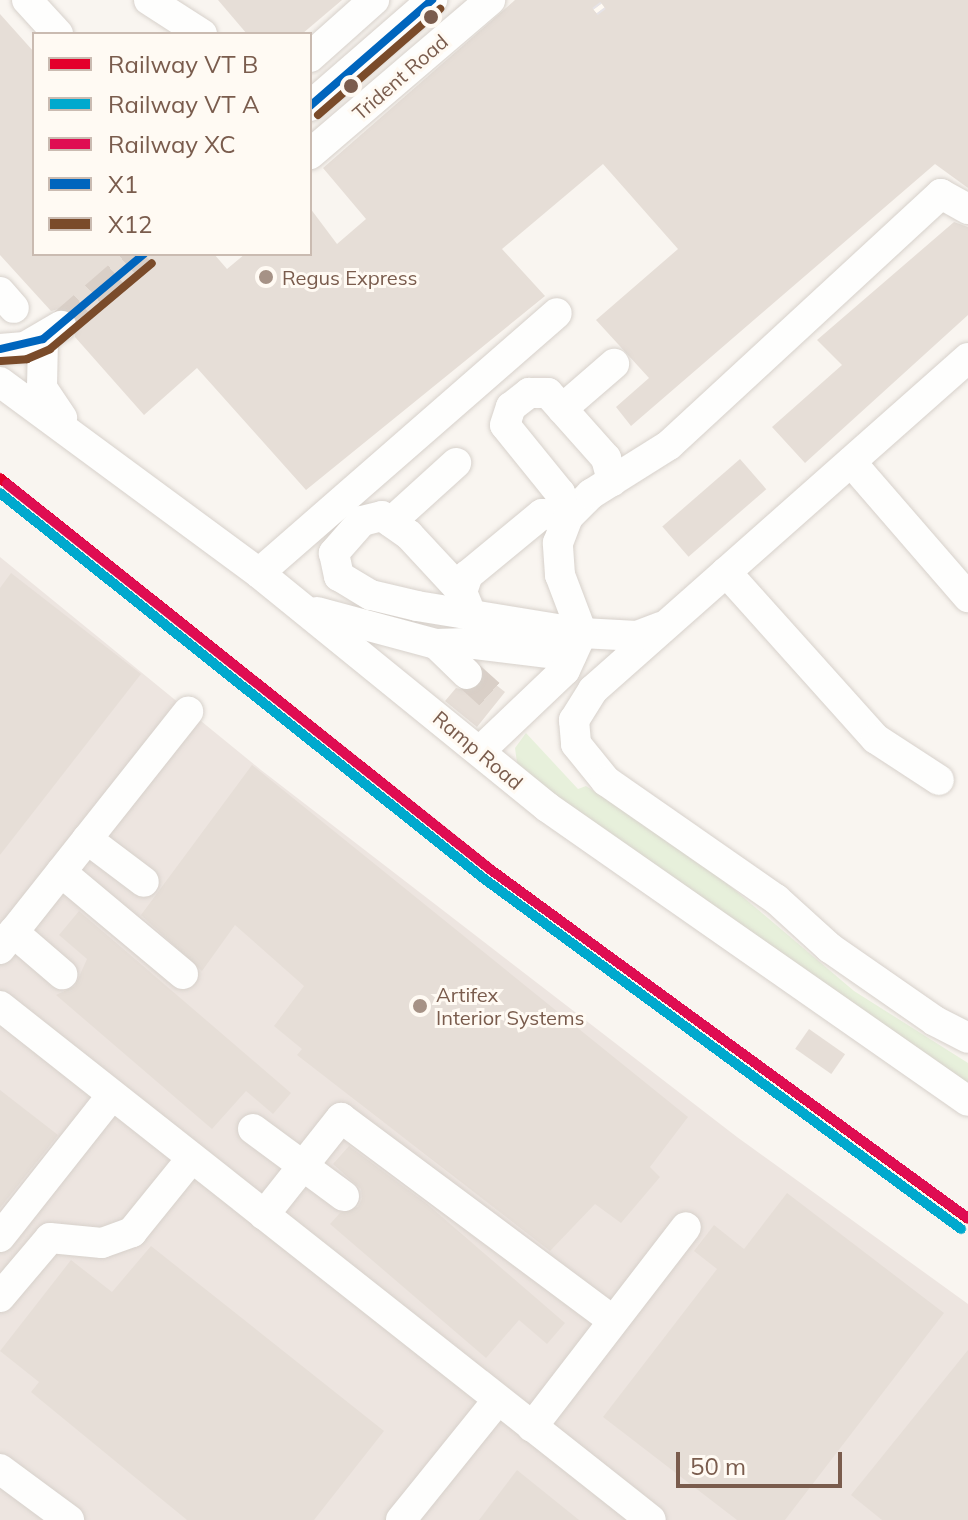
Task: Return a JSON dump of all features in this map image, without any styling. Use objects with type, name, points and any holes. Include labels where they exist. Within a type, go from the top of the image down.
[{"type":"street","points":[[27,0],[56,32]]},
{"type":"street","points":[[149,0],[192,31]]},
{"type":"street","points":[[312,55],[374,0]]},
{"type":"street","points":[[312,104],[432,0]]},
{"type":"street","name":"Trident Road","points":[[312,152],[490,0]]},
{"type":"street","points":[[480,751],[506,709],[565,670],[576,644],[560,575],[558,543],[568,517],[612,481],[669,445],[941,194],[968,209]]},
{"type":"street","points":[[259,573],[557,313]]},
{"type":"street","points":[[0,349],[25,347],[52,332],[42,388],[91,448]]},
{"type":"street","points":[[968,358],[593,690],[574,720],[576,744],[585,762],[776,899],[830,948],[935,1021],[968,1038]]},
{"type":"street","points":[[562,409],[614,364]]},
{"type":"street","name":"Ramp Road","points":[[0,382],[259,573],[547,807],[968,1101]]},
{"type":"street","points":[[568,517],[560,493],[505,425],[511,407],[529,393],[548,393],[606,458],[612,481]]},
{"type":"street","points":[[851,462],[968,597]]},
{"type":"street","points":[[391,522],[456,463]]},
{"type":"street","points":[[467,603],[468,575],[542,514],[568,517]]},
{"type":"street","points":[[467,603],[382,516],[350,532],[334,553],[339,576],[371,595],[467,603],[576,644]]},
{"type":"street","points":[[726,572],[876,739],[939,780]]},
{"type":"street","points":[[304,608],[436,644],[576,644],[637,636],[667,625]]},
{"type":"street","points":[[436,644],[467,674]]},
{"type":"street","points":[[62,974],[6,941],[188,712]]},
{"type":"street","points":[[87,839],[144,882]]},
{"type":"street","points":[[61,872],[183,974]]},
{"type":"street","points":[[0,1006],[651,1520]]},
{"type":"street","points":[[0,1237],[112,1095]]},
{"type":"street","points":[[264,1215],[341,1118],[613,1321]]},
{"type":"street","points":[[253,1129],[344,1196]]},
{"type":"street","points":[[0,1297],[50,1238],[102,1243],[132,1232],[192,1158]]},
{"type":"street","points":[[532,1427],[686,1227]]},
{"type":"street","points":[[401,1520],[498,1400]]},
{"type":"street","points":[[0,1469],[69,1520]]},
{"type":"shaded area","points":[[0,557],[261,770],[737,1137],[968,1304],[968,1520],[0,1520]]},
{"type":"green space","points":[[526,733],[578,789],[586,786],[704,864],[854,991],[968,1063],[968,1085],[645,871],[517,763],[515,748]]},
{"type":"building","points":[[218,0],[342,0],[304,32],[245,32]]},
{"type":"building","points":[[515,0],[968,0],[968,188],[935,164],[631,426],[616,407],[649,378],[596,320],[678,249],[603,164],[502,249],[545,296],[306,490],[197,368],[144,415],[75,337],[76,316],[62,308],[51,311],[0,255],[0,14],[32,50],[32,256],[216,256],[227,269],[243,256],[312,256],[312,211],[337,244],[366,219],[323,168]]},
{"type":"building","points":[[954,222],[968,227],[968,315],[805,463],[772,427],[842,365],[817,340]]},
{"type":"building","points":[[740,459],[766,489],[689,557],[662,527]]},
{"type":"building","points":[[11,573],[141,674],[0,855],[0,588]]},
{"type":"building","points":[[485,676],[505,692],[477,727],[445,701],[456,688],[471,691],[479,687]]},
{"type":"building","name":"Artifex Interior Systems","points":[[252,765],[688,1117],[650,1167],[660,1177],[621,1223],[595,1204],[550,1251],[297,1055],[302,1049],[274,1026],[304,986],[235,925],[202,971],[141,915]]},
{"type":"building","points":[[79,911],[291,1093],[273,1114],[246,1091],[212,1129],[56,995],[75,986],[87,959],[59,935]]},
{"type":"building","points":[[809,1029],[845,1054],[831,1074],[795,1049]]},
{"type":"building","points":[[0,1090],[58,1135],[0,1208]]},
{"type":"building","points":[[349,1146],[427,1204],[565,1323],[547,1344],[519,1320],[486,1358],[330,1224],[340,1213],[358,1207],[362,1199],[361,1189],[333,1164]]},
{"type":"building","points":[[787,1193],[944,1313],[785,1520],[737,1520],[603,1417],[717,1269],[694,1251],[714,1225],[744,1249]]},
{"type":"building","points":[[151,1246],[384,1431],[314,1520],[187,1520],[31,1392],[39,1382],[0,1351],[71,1260],[112,1292]]},
{"type":"building","points":[[968,1350],[968,1520],[882,1520],[851,1495]]},
{"type":"building","points":[[517,1470],[579,1520],[479,1520]]},
{"type":"tunnel","points":[[61,326],[142,256]]},
{"type":"tunnel","points":[[467,674],[497,701]]},
{"type":"railway","points":[[595,11],[603,5]]},
{"type":"transit line","name":"X1","points":[[312,104],[432,0]]},
{"type":"transit line","name":"X12","points":[[318,115],[440,9]]},
{"type":"transit line","name":"X1","points":[[0,349],[43,339],[142,256]]},
{"type":"transit line","name":"X12","points":[[1,361],[27,359],[50,349],[152,263]]},
{"type":"transit line","points":[[0,478],[490,869],[968,1219]]},
{"type":"transit line","points":[[0,493],[483,878],[961,1229]]},
{"type":"rail line","name":"XC","points":[[7,484],[491,870],[968,1218]]},
{"type":"place","name":"Regus Express","points":[[266,277]]},
{"type":"place","name":"Artifex Interior Systems","points":[[420,1006]]}]
